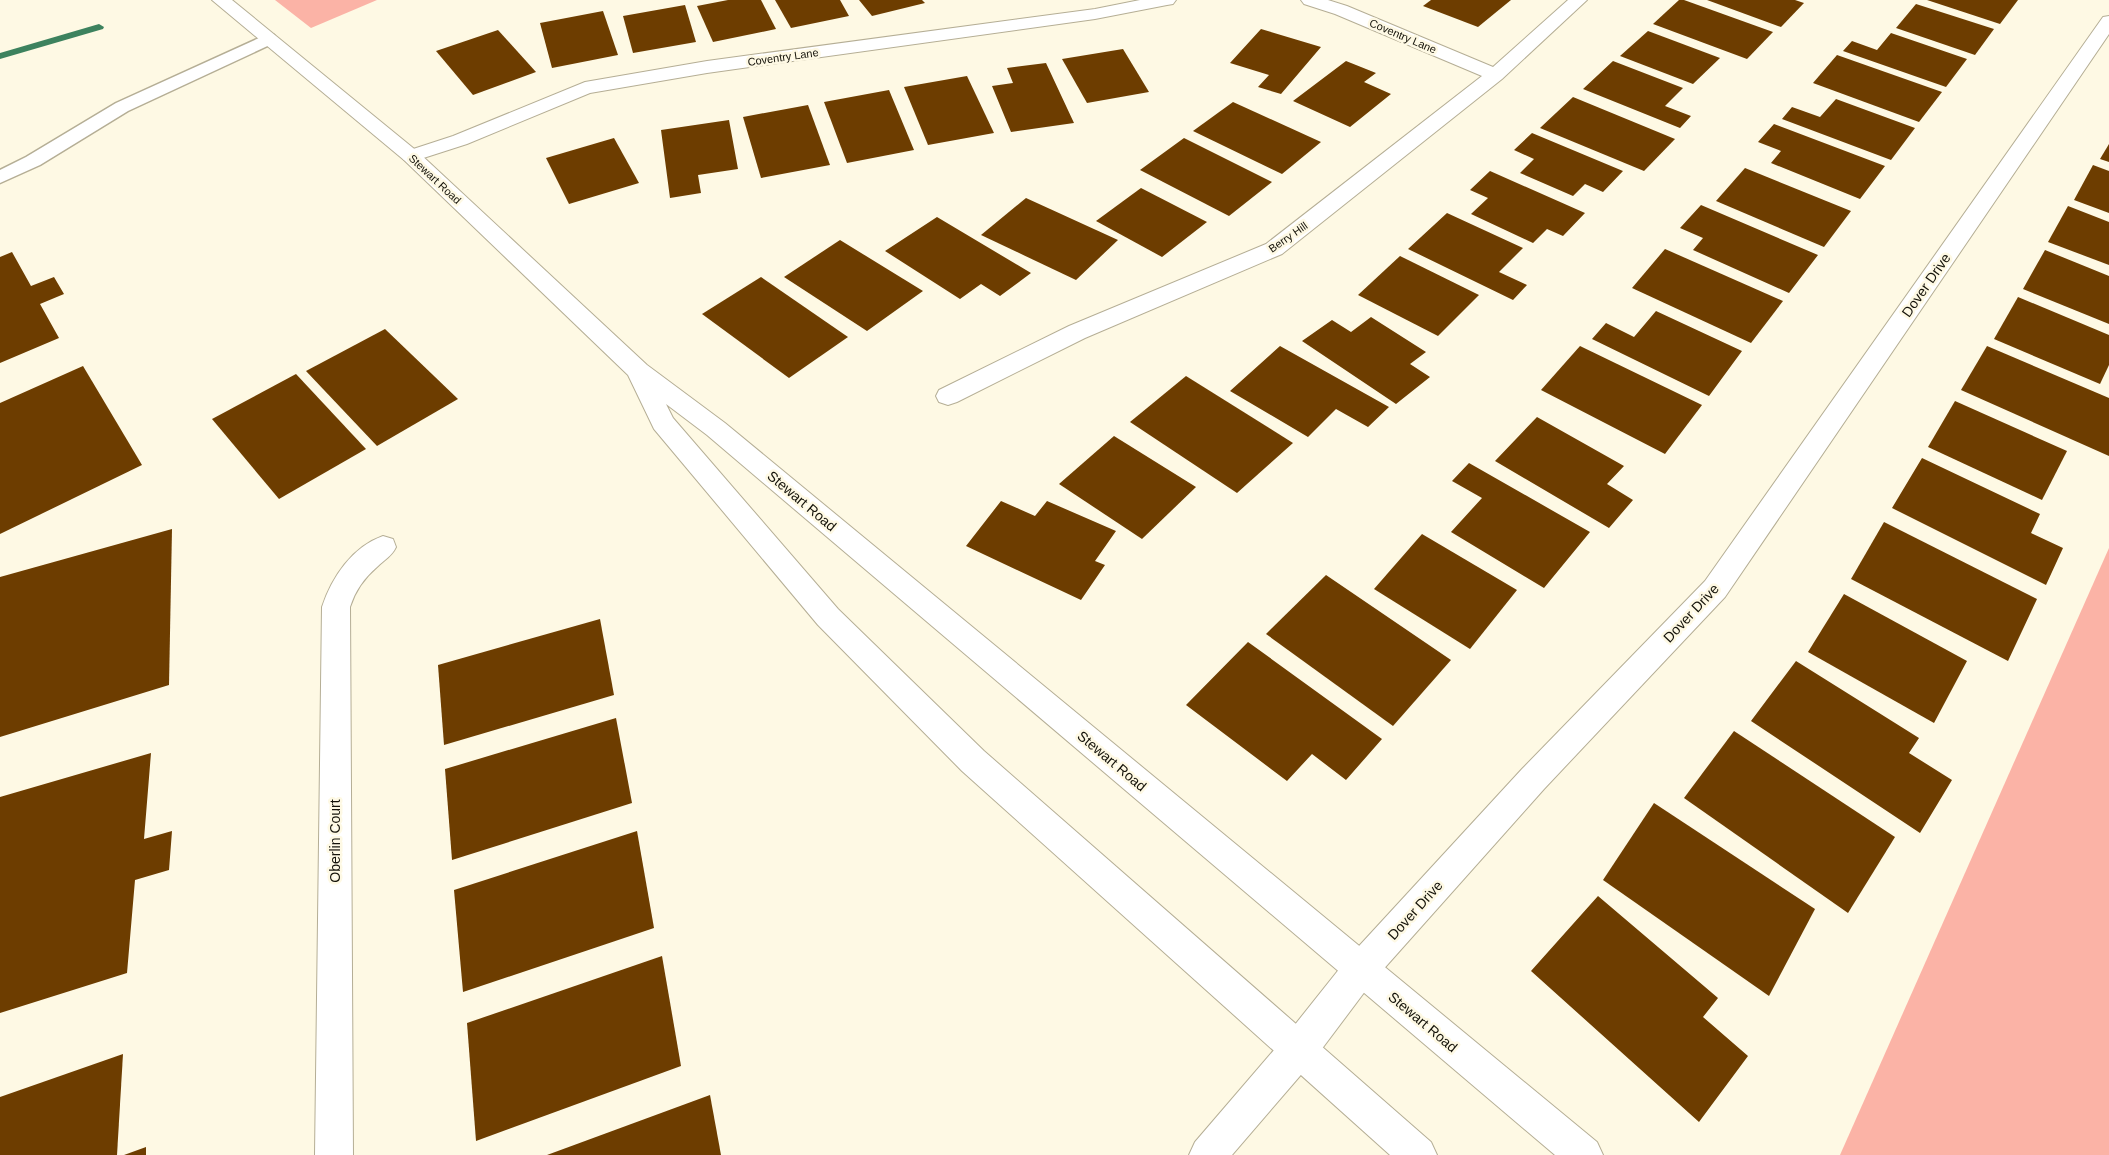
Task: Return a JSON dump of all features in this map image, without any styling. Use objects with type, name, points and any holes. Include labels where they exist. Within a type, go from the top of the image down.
[{"type":"street","name":"Stewart Road","points":[[221,0],[411,156],[638,371],[716,429],[1360,970],[1584,1155]]},
{"type":"street","name":"Coventry Lane","points":[[411,156],[460,140],[585,88],[707,67],[1095,14],[1167,0]]},
{"type":"street","name":"Coventry Lane","points":[[1310,0],[1341,10],[1496,74]]},
{"type":"street","name":"Berry Hill","points":[[948,396],[1077,332],[1274,250],[1496,74],[1578,0]]},
{"type":"street","name":"Dover Drive","points":[[1208,1155],[1300,1049],[1360,970],[1534,779],[1715,590],[2109,21]]},
{"type":"street","name":"Stewart Road","points":[[638,371],[663,423],[828,617],[973,761],[1418,1155]]},
{"type":"street","name":"Oberlin Court","points":[[334,1155],[336,607],[341,591],[350,576],[363,560],[383,547]]},
{"type":"lane","points":[[0,176],[33,161],[122,107],[268,39]]},
{"type":"shaded area","points":[[275,0],[377,0],[311,28]]},
{"type":"shaded area","points":[[2109,548],[2109,1155],[1840,1155]]},
{"type":"building","points":[[728,0],[761,0],[776,29],[713,42],[697,6]]},
{"type":"building","points":[[775,0],[840,0],[849,16],[791,28]]},
{"type":"building","points":[[859,0],[922,0],[925,3],[872,16]]},
{"type":"building","points":[[1431,0],[1511,0],[1478,27],[1423,6]]},
{"type":"building","points":[[1679,0],[1684,0],[1773,32],[1747,59],[1653,24]]},
{"type":"building","points":[[1707,0],[1795,0],[1804,3],[1781,27]]},
{"type":"building","points":[[1927,0],[2018,0],[2000,24]]},
{"type":"building","points":[[1916,4],[1994,29],[1975,55],[1896,28]]},
{"type":"building","points":[[685,5],[696,42],[633,53],[623,16]]},
{"type":"building","points":[[603,11],[618,55],[552,68],[540,23]]},
{"type":"building","points":[[1261,29],[1321,47],[1281,94],[1258,87],[1269,75],[1230,63]]},
{"type":"building","points":[[498,30],[536,72],[473,95],[436,51]]},
{"type":"building","points":[[1648,31],[1720,58],[1693,84],[1620,56]]},
{"type":"building","points":[[1891,33],[1967,59],[1946,87],[1843,51],[1852,41],[1877,50]]},
{"type":"building","points":[[1123,49],[1149,92],[1087,103],[1062,59]]},
{"type":"building","points":[[1837,55],[1942,92],[1919,122],[1813,83]]},
{"type":"building","points":[[1346,61],[1376,73],[1364,82],[1391,94],[1350,127],[1293,101]]},
{"type":"building","points":[[1613,61],[1683,88],[1665,106],[1691,116],[1680,128],[1583,89]]},
{"type":"building","points":[[1046,63],[1074,123],[1011,132],[992,86],[1013,83],[1007,68]]},
{"type":"building","points":[[967,76],[994,133],[928,145],[904,87]]},
{"type":"building","points":[[889,90],[914,150],[847,163],[824,102]]},
{"type":"building","points":[[1573,97],[1675,139],[1644,171],[1540,128]]},
{"type":"building","points":[[1836,99],[1915,128],[1891,160],[1782,119],[1792,107],[1820,117]]},
{"type":"building","points":[[1233,102],[1321,142],[1282,174],[1193,131]]},
{"type":"building","points":[[808,105],[830,165],[761,178],[743,117]]},
{"type":"building","points":[[729,120],[738,169],[698,175],[701,193],[670,198],[661,130]]},
{"type":"building","points":[[1774,124],[1885,166],[1860,199],[1771,163],[1781,151],[1758,142]]},
{"type":"building","points":[[1532,133],[1623,171],[1603,192],[1585,184],[1573,196],[1520,173],[1534,159],[1514,150]]},
{"type":"building","points":[[614,138],[639,183],[569,204],[546,158]]},
{"type":"building","points":[[1184,138],[1272,182],[1229,216],[1140,170]]},
{"type":"building","points":[[2109,144],[2109,162],[2100,159]]},
{"type":"building","points":[[2093,165],[2109,171],[2109,213],[2074,200]]},
{"type":"building","points":[[1745,168],[1851,211],[1824,247],[1716,201]]},
{"type":"building","points":[[1490,171],[1585,213],[1563,236],[1547,229],[1533,243],[1471,214],[1488,198],[1470,190]]},
{"type":"building","points":[[1141,188],[1207,222],[1162,257],[1096,221]]},
{"type":"building","points":[[1026,198],[1118,240],[1076,280],[981,235]]},
{"type":"building","points":[[1701,205],[1818,255],[1789,293],[1693,250],[1703,238],[1680,228]]},
{"type":"building","points":[[2068,206],[2109,222],[2109,265],[2048,242]]},
{"type":"building","points":[[1447,213],[1523,248],[1499,272],[1527,285],[1513,300],[1408,249]]},
{"type":"building","points":[[937,217],[1031,273],[1000,296],[981,284],[960,299],[885,251]]},
{"type":"building","points":[[840,240],[923,291],[867,331],[784,277]]},
{"type":"building","points":[[1665,249],[1783,301],[1751,343],[1632,288]]},
{"type":"building","points":[[2045,250],[2109,276],[2109,324],[2023,289]]},
{"type":"building","points":[[12,252],[31,286],[54,277],[64,294],[40,304],[59,338],[0,363],[0,257]]},
{"type":"building","points":[[1400,256],[1479,295],[1438,336],[1358,295]]},
{"type":"building","points":[[761,277],[848,337],[789,378],[702,314]]},
{"type":"building","points":[[2018,297],[2109,335],[2109,365],[2100,384],[1994,339]]},
{"type":"building","points":[[1656,311],[1742,351],[1709,396],[1592,339],[1606,323],[1634,337]]},
{"type":"building","points":[[1371,317],[1426,352],[1410,364],[1430,377],[1396,404],[1302,341],[1332,320],[1351,332]]},
{"type":"building","points":[[385,329],[458,399],[377,446],[306,371]]},
{"type":"building","points":[[1280,346],[1389,407],[1368,427],[1336,409],[1308,437],[1230,391]]},
{"type":"building","points":[[1580,346],[1702,405],[1665,454],[1541,390]]},
{"type":"building","points":[[1987,346],[2109,398],[2109,456],[1961,390]]},
{"type":"building","points":[[83,366],[142,465],[0,534],[0,403]]},
{"type":"building","points":[[296,374],[366,449],[279,499],[212,419]]},
{"type":"building","points":[[1186,376],[1293,443],[1237,493],[1130,422]]},
{"type":"building","points":[[1955,401],[2067,451],[2042,500],[1928,447]]},
{"type":"building","points":[[1537,417],[1624,466],[1607,484],[1633,500],[1609,528],[1495,461]]},
{"type":"building","points":[[1114,436],[1196,487],[1142,539],[1059,484]]},
{"type":"building","points":[[1922,458],[2040,514],[2031,533],[2063,548],[2046,585],[1892,508]]},
{"type":"building","points":[[1469,463],[1590,532],[1544,588],[1451,532],[1482,498],[1452,481]]},
{"type":"building","points":[[1001,501],[1035,516],[1047,501],[1116,531],[1095,561],[1105,565],[1081,600],[966,546]]},
{"type":"building","points":[[1884,522],[2037,599],[2008,661],[1851,579]]},
{"type":"building","points":[[172,529],[169,685],[0,737],[0,577]]},
{"type":"building","points":[[1422,534],[1517,590],[1470,649],[1374,589]]},
{"type":"building","points":[[1326,575],[1451,660],[1393,726],[1266,634]]},
{"type":"building","points":[[1844,594],[1967,661],[1934,723],[1808,652]]},
{"type":"building","points":[[600,619],[614,695],[444,745],[438,665]]},
{"type":"building","points":[[1248,642],[1382,739],[1346,780],[1312,754],[1287,781],[1186,705]]},
{"type":"building","points":[[1796,661],[1919,738],[1909,753],[1952,780],[1920,833],[1751,721]]},
{"type":"building","points":[[616,718],[632,803],[452,860],[445,769]]},
{"type":"building","points":[[1734,731],[1895,837],[1848,913],[1684,798]]},
{"type":"building","points":[[151,753],[144,839],[172,831],[169,870],[135,880],[127,973],[0,1013],[0,797]]},
{"type":"building","points":[[1654,803],[1815,909],[1769,996],[1603,880]]},
{"type":"building","points":[[637,831],[654,928],[463,992],[454,890]]},
{"type":"building","points":[[1598,896],[1718,998],[1703,1017],[1748,1056],[1699,1122],[1531,971]]},
{"type":"building","points":[[662,956],[681,1066],[476,1141],[467,1023]]},
{"type":"building","points":[[123,1054],[117,1155],[0,1155],[0,1097]]},
{"type":"building","points":[[710,1095],[721,1155],[547,1155]]},
{"type":"building","points":[[146,1147],[146,1155],[124,1155]]},
{"type":"waterway","points":[[0,56],[99,27]]}]
